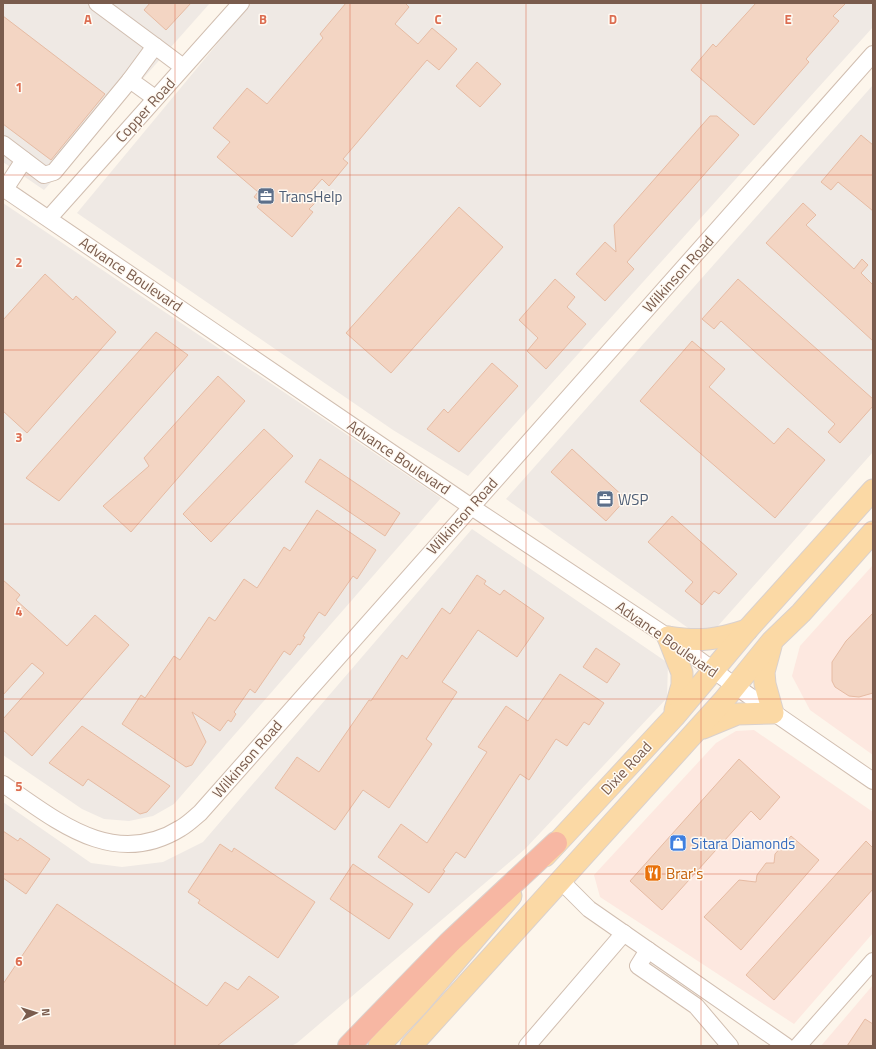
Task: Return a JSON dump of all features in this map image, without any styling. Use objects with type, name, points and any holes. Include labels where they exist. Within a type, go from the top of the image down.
[{"type":"highway","points":[[349,1046],[450,943],[556,843]]},
{"type":"main road","name":"Dixie Road","points":[[379,1046],[419,1004],[556,843],[674,717],[747,630],[873,490]]},
{"type":"main road","name":"Dixie Road","points":[[411,1046],[694,732],[772,641],[801,613],[873,532]]},
{"type":"main road","points":[[668,637],[692,641],[708,641],[747,630]]},
{"type":"main road","points":[[668,637],[682,673],[682,685],[674,717]]},
{"type":"main road","points":[[694,732],[737,714],[773,713],[765,684],[764,672],[772,641]]},
{"type":"street","points":[[97,3],[183,67]]},
{"type":"street","name":"Copper Road","points":[[49,218],[241,3]]},
{"type":"street","points":[[3,144],[44,175],[54,172],[130,80],[155,46]]},
{"type":"street","name":"Wilkinson Road","points":[[3,784],[80,834],[97,841],[128,846],[153,841],[181,828],[200,813],[470,506],[873,54]]},
{"type":"street","points":[[130,80],[155,98]]},
{"type":"street","points":[[4,188],[24,160]]},
{"type":"street","name":"Advance Boulevard","points":[[4,188],[470,506],[668,637],[773,713],[873,781]]},
{"type":"street","points":[[561,881],[589,909],[786,1046]]},
{"type":"street","points":[[528,1046],[624,933]]},
{"type":"street","points":[[648,950],[638,966],[696,1006],[730,1046]]},
{"type":"street","points":[[798,1046],[873,961]]},
{"type":"shaded area","points":[[3,3],[210,3],[44,190],[3,162]]},
{"type":"shaded area","points":[[251,3],[873,3],[873,27],[468,476],[393,430],[77,213]]},
{"type":"shaded area","points":[[873,85],[873,452],[717,627],[691,630],[506,499]]},
{"type":"shaded area","points":[[3,203],[441,498],[174,804],[153,816],[129,821],[104,819],[82,809],[3,755]]},
{"type":"shaded area","points":[[472,529],[668,663],[667,698],[525,849],[297,1043],[291,1046],[3,1046],[3,802],[91,863],[122,867],[163,862],[203,842]]},
{"type":"shaded area","points":[[873,565],[873,755],[810,710],[792,676],[800,646]]},
{"type":"shaded area","points":[[754,730],[873,812],[873,933],[794,1024],[600,897],[594,875],[716,743],[736,731]]},
{"type":"shaded area","points":[[873,985],[873,1046],[821,1046]]},
{"type":"building","points":[[150,3],[191,3],[166,30],[144,10]]},
{"type":"building","points":[[346,3],[405,3],[409,7],[395,24],[418,44],[432,28],[457,49],[439,70],[427,60],[343,159],[348,163],[329,186],[322,179],[307,196],[315,203],[309,209],[313,212],[292,237],[257,207],[261,202],[254,197],[258,192],[217,157],[230,142],[213,128],[247,88],[267,104],[323,38],[320,34]]},
{"type":"building","points":[[756,3],[846,3],[833,16],[839,21],[806,59],[809,62],[754,125],[691,70],[713,44],[716,47]]},
{"type":"building","points":[[3,16],[105,94],[51,160],[3,124]]},
{"type":"building","points":[[477,62],[501,84],[480,107],[456,86]]},
{"type":"building","points":[[710,116],[717,116],[739,135],[627,262],[634,269],[605,301],[576,274],[605,242],[616,252],[614,225]]},
{"type":"building","points":[[861,135],[873,145],[873,211],[838,182],[831,190],[821,182]]},
{"type":"building","points":[[803,203],[816,215],[806,225],[854,269],[862,259],[868,265],[861,273],[873,285],[873,341],[766,243]]},
{"type":"building","points":[[459,207],[503,247],[391,373],[346,333]]},
{"type":"building","points":[[45,274],[73,300],[76,296],[116,332],[27,433],[3,411],[3,320]]},
{"type":"building","points":[[555,279],[575,297],[567,307],[586,324],[546,369],[527,351],[538,338],[519,320]]},
{"type":"building","points":[[738,279],[873,399],[873,406],[840,443],[828,432],[835,424],[721,321],[714,329],[702,319]]},
{"type":"building","points":[[156,332],[188,355],[59,501],[26,478]]},
{"type":"building","points":[[692,341],[725,369],[709,387],[774,444],[788,428],[825,460],[775,518],[640,401]]},
{"type":"building","points":[[492,363],[518,386],[459,452],[427,429],[444,409],[448,413]]},
{"type":"building","points":[[218,376],[245,401],[131,532],[103,506],[149,466],[144,458]]},
{"type":"building","points":[[264,429],[293,456],[211,542],[183,514]]},
{"type":"building","points":[[572,449],[626,499],[606,521],[551,472]]},
{"type":"building","points":[[320,459],[400,513],[385,536],[305,482]]},
{"type":"building","points":[[317,510],[376,550],[357,579],[353,576],[325,616],[319,612],[303,636],[305,637],[300,645],[298,644],[290,655],[284,651],[255,693],[250,689],[234,712],[236,714],[231,722],[228,720],[220,731],[192,712],[206,742],[192,765],[186,767],[122,724],[141,695],[145,698],[174,656],[180,660],[209,617],[215,621],[244,579],[257,588],[284,547],[290,551]]},
{"type":"building","points":[[672,516],[737,574],[719,594],[714,591],[702,605],[685,591],[693,582],[648,542]]},
{"type":"building","points":[[477,575],[486,581],[484,584],[500,595],[504,590],[544,618],[517,657],[478,630],[442,682],[457,692],[426,739],[432,744],[389,808],[363,790],[335,830],[275,788],[297,757],[319,772],[369,700],[371,701],[402,655],[407,659],[442,608],[450,614]]},
{"type":"building","points":[[3,580],[20,595],[16,600],[67,646],[95,615],[129,645],[32,756],[3,730],[3,719],[44,673],[32,663],[3,695]]},
{"type":"building","points":[[873,613],[873,693],[859,697],[849,696],[835,687],[832,681],[832,662],[846,641]]},
{"type":"building","points":[[596,648],[620,664],[607,683],[583,667]]},
{"type":"building","points":[[560,674],[604,703],[589,725],[584,722],[567,746],[556,739],[529,780],[520,774],[465,858],[456,852],[443,870],[445,871],[429,893],[378,857],[401,824],[427,843],[487,752],[478,747],[506,706],[528,721]]},
{"type":"building","points":[[82,726],[170,786],[147,812],[140,814],[88,779],[83,786],[49,763]]},
{"type":"building","points":[[739,759],[780,797],[760,820],[751,811],[662,910],[630,881]]},
{"type":"building","points":[[3,831],[18,841],[20,838],[50,859],[26,894],[3,878]]},
{"type":"building","points":[[791,836],[819,860],[741,950],[704,917],[739,880],[756,882],[757,875],[766,863],[774,863],[775,854]]},
{"type":"building","points":[[866,841],[873,848],[873,889],[774,1000],[746,975]]},
{"type":"building","points":[[220,844],[232,852],[234,848],[315,902],[278,958],[198,903],[200,900],[188,892]]},
{"type":"building","points":[[353,864],[413,904],[389,939],[330,899]]},
{"type":"building","points":[[57,904],[207,1006],[225,982],[238,990],[249,976],[279,997],[217,1046],[3,1046],[3,984]]},
{"type":"building","points":[[865,1019],[873,1024],[873,1046],[847,1046]]},
{"type":"place","name":"TransHelp","points":[[266,196]]},
{"type":"place","name":"WSP","points":[[605,499]]},
{"type":"place","name":"Sitara Diamonds","points":[[678,843]]},
{"type":"place","name":"Brar's","points":[[653,873]]}]
